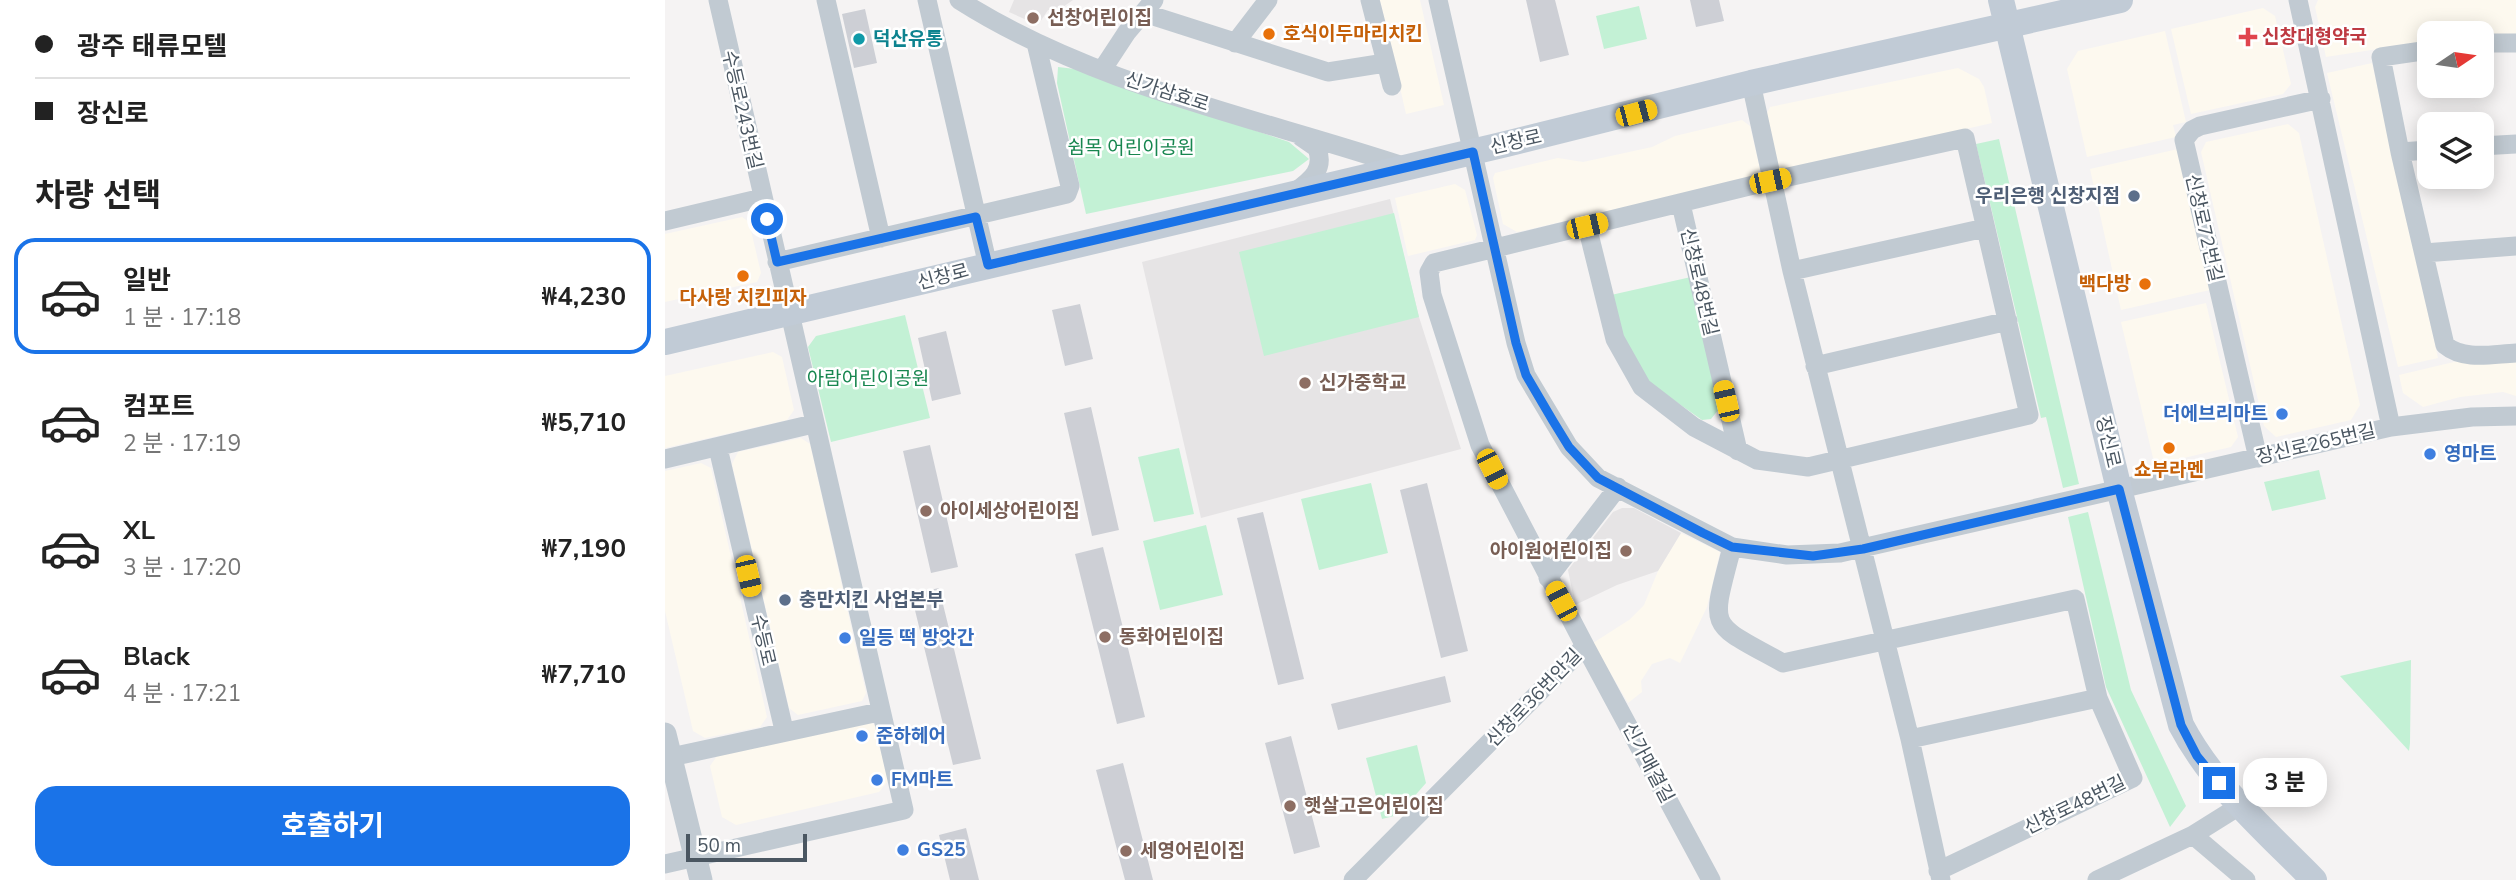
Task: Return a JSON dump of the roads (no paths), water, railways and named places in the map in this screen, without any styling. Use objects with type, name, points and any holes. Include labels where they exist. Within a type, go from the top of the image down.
[{"type":"main road","name":"신창로","points":[[665,342],[1473,152],[1751,83],[2003,12],[2120,0]]},
{"type":"main road","name":"장신로","points":[[2003,12],[2033,126],[2119,489],[2181,725],[2197,756],[2314,880]]},
{"type":"street","name":"수등로243번길","points":[[718,0],[788,314]]},
{"type":"street","points":[[826,0],[881,238]]},
{"type":"street","points":[[927,0],[988,265]]},
{"type":"street","name":"신가삼효로","points":[[959,0],[1036,43],[1101,70],[1300,136],[1407,167]]},
{"type":"street","points":[[1235,44],[1268,0]]},
{"type":"street","points":[[1370,0],[1392,86]]},
{"type":"street","points":[[1438,0],[1492,248],[1526,375],[1569,447],[1598,478],[1732,547]]},
{"type":"street","points":[[2298,0],[2391,427]]},
{"type":"street","points":[[1101,70],[1149,6],[1235,44],[1328,72],[1385,63]]},
{"type":"street","points":[[777,262],[1061,198],[1067,194],[1070,186],[1036,43]]},
{"type":"street","points":[[2494,43],[2516,43]]},
{"type":"street","points":[[2417,52],[2381,57],[2445,345],[2453,352],[2465,355],[2516,353]]},
{"type":"street","name":"신창로48번길","points":[[1732,547],[1715,610],[1723,630],[1783,663],[1884,640],[2075,600],[2098,698],[2133,778],[1940,876],[1910,739],[1884,640],[1863,549],[1838,461],[1770,181],[1751,83]]},
{"type":"street","name":"신창로72번길","points":[[2258,457],[2184,140],[2192,130],[2200,126],[2321,99]]},
{"type":"street","points":[[1293,194],[1317,174],[1319,166],[1317,148],[1300,136]]},
{"type":"street","name":"신창로48번길","points":[[1587,226],[1615,339],[1642,387],[1694,427],[1738,451],[1756,460],[1808,467],[1838,461],[2029,415],[1965,138],[1770,181],[1681,204],[1738,451]]},
{"type":"street","points":[[2494,145],[2516,144]]},
{"type":"street","points":[[2400,152],[2417,151]]},
{"type":"street","points":[[665,220],[762,198]]},
{"type":"street","points":[[1492,248],[1681,204]]},
{"type":"street","points":[[1792,271],[1985,228]]},
{"type":"street","points":[[2424,253],[2516,246]]},
{"type":"street","name":"신창로36번안길","points":[[1353,880],[1585,646],[1480,445],[1429,282],[1434,263],[1492,248]]},
{"type":"street","points":[[665,864],[904,810],[788,314]]},
{"type":"street","points":[[1815,366],[2008,321]]},
{"type":"street","name":"장신로265번길","points":[[1732,547],[1813,556],[1863,549],[2391,427],[2472,417],[2516,416]]},
{"type":"street","points":[[665,459],[813,424]]},
{"type":"street","name":"수등로","points":[[718,448],[784,730]]},
{"type":"street","points":[[1549,578],[1618,487]]},
{"type":"street","name":"신가매결길","points":[[1585,646],[1711,880]]},
{"type":"street","points":[[1910,739],[2098,698]]},
{"type":"street","points":[[671,757],[784,730],[879,712]]},
{"type":"street","points":[[665,734],[701,880]]},
{"type":"street","points":[[2097,880],[2193,835],[2241,805]]},
{"type":"street","points":[[2193,835],[2246,880]]},
{"type":"place","name":"선창어린이집","points":[[1033,18]]},
{"type":"place","name":"호식이두마리치킨","points":[[1269,34]]},
{"type":"place","name":"신창대형약국","points":[[2248,37]]},
{"type":"place","name":"덕산유통","points":[[859,39]]},
{"type":"place","name":"우리은행 신창지점","points":[[2134,196]]},
{"type":"place","name":"다사랑 치킨피자","points":[[743,276]]},
{"type":"place","name":"백다방","points":[[2145,284]]},
{"type":"place","name":"신가중학교","points":[[1305,383]]},
{"type":"place","name":"더에브리마트","points":[[2282,414]]},
{"type":"place","name":"쇼부라멘","points":[[2169,448]]},
{"type":"place","name":"영마트","points":[[2430,454]]},
{"type":"place","name":"아이세상어린이집","points":[[926,511]]},
{"type":"place","name":"아이원어린이집","points":[[1626,551]]},
{"type":"place","name":"충만치킨 사업본부","points":[[785,600]]},
{"type":"place","name":"동화어린이집","points":[[1105,637]]},
{"type":"place","name":"일등 떡 방앗간","points":[[845,638]]},
{"type":"place","name":"준하헤어","points":[[862,736]]},
{"type":"place","name":"FM마트","points":[[877,780]]},
{"type":"place","name":"햇살고은어린이집","points":[[1290,806]]},
{"type":"place","name":"GS25","points":[[903,850]]},
{"type":"place","name":"세영어린이집","points":[[1126,851]]},
{"type":"park label","name":"쉼목 어린이공원","points":[[1131,148]]},
{"type":"park label","name":"아람어린이공원","points":[[868,379]]}]
